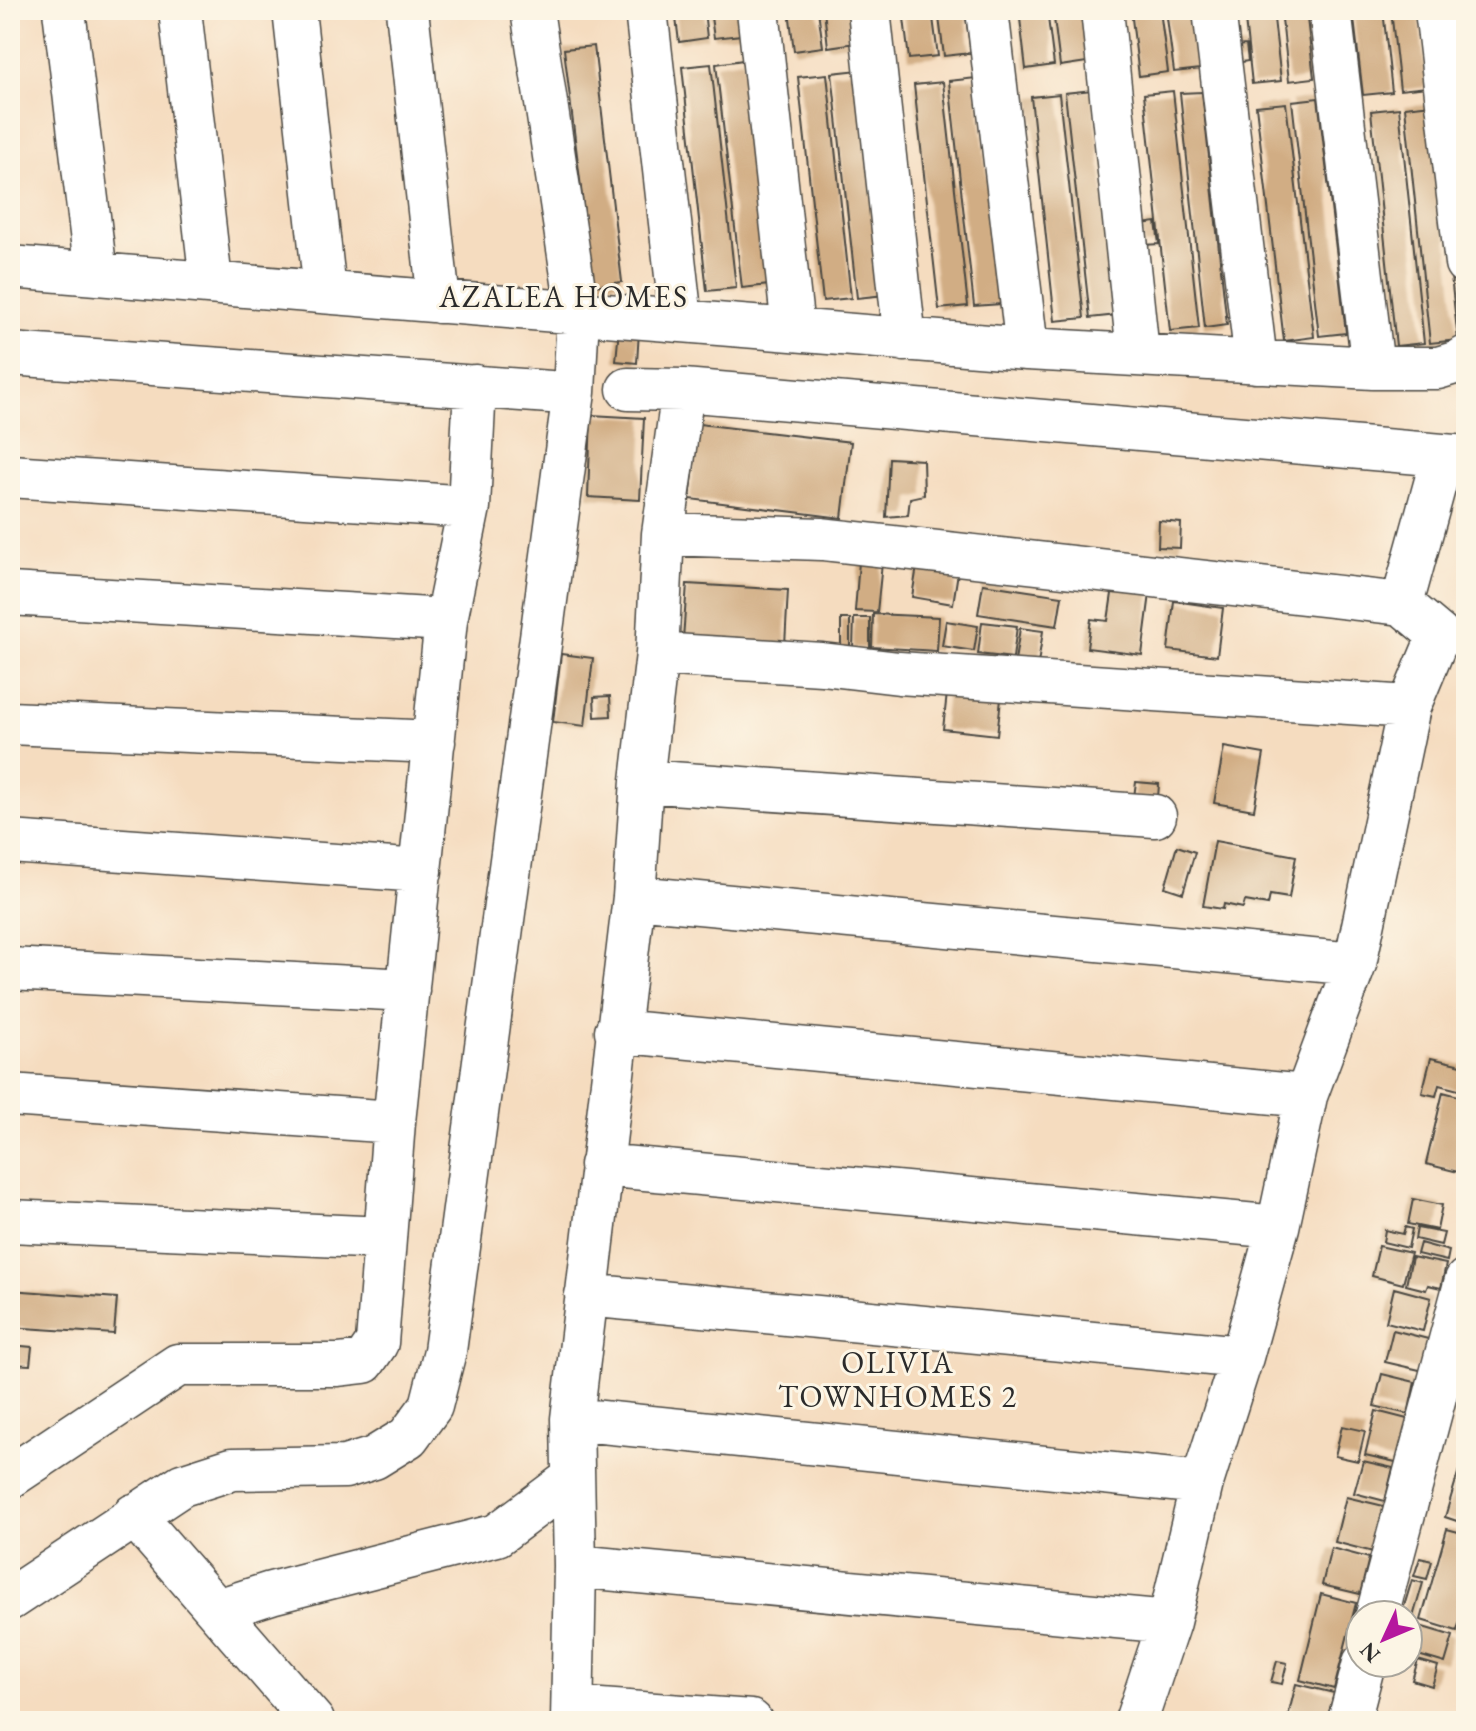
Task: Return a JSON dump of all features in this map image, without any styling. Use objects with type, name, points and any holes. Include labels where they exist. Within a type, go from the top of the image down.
[{"type":"street","points":[[64,10],[96,274]]},
{"type":"street","points":[[180,10],[211,282]]},
{"type":"street","points":[[294,10],[325,292]]},
{"type":"street","points":[[407,10],[439,302]]},
{"type":"street","points":[[10,1599],[182,1485],[232,1469],[345,1467],[374,1458],[408,1437],[431,1406],[448,1336],[574,392],[578,315],[532,10]]},
{"type":"street","points":[[646,10],[681,320]]},
{"type":"street","points":[[758,10],[793,329]]},
{"type":"street","points":[[869,10],[905,340]]},
{"type":"street","points":[[987,10],[1027,349]]},
{"type":"street","points":[[1102,10],[1138,353]]},
{"type":"street","points":[[1214,10],[1256,362]]},
{"type":"street","points":[[1330,10],[1373,368]]},
{"type":"street","points":[[1436,10],[1466,263]]},
{"type":"street","points":[[10,267],[1027,349],[1373,368],[1438,368],[1466,357]]},
{"type":"street","points":[[10,354],[550,392]]},
{"type":"street","points":[[10,1477],[178,1365],[338,1365],[364,1362],[377,1343],[394,1122],[446,620],[469,507],[475,386]]},
{"type":"street","points":[[628,389],[683,390],[1454,456],[1402,604]]},
{"type":"street","points":[[683,390],[663,534],[657,654],[642,781],[634,897],[572,1419],[575,1566],[572,1715],[751,1721]]},
{"type":"street","points":[[10,476],[469,507]]},
{"type":"street","points":[[663,534],[822,539],[1402,604],[1439,635],[1409,707],[1355,964],[1306,1096],[1278,1227],[1242,1357],[1202,1483],[1169,1622],[1136,1721]]},
{"type":"street","points":[[10,594],[446,620]]},
{"type":"street","points":[[657,654],[1409,707]]},
{"type":"street","points":[[10,723],[434,742]]},
{"type":"street","points":[[642,781],[1155,816]]},
{"type":"street","points":[[10,842],[421,871]]},
{"type":"street","points":[[634,897],[1355,964]]},
{"type":"street","points":[[10,969],[408,990]]},
{"type":"street","points":[[616,1031],[1306,1096]]},
{"type":"street","points":[[10,1095],[394,1122]]},
{"type":"street","points":[[601,1165],[1278,1227]]},
{"type":"street","points":[[10,1221],[385,1238]]},
{"type":"street","points":[[1382,1599],[1454,1376],[1466,1280]]},
{"type":"street","points":[[586,1295],[1242,1357]]},
{"type":"street","points":[[572,1419],[1202,1483]]},
{"type":"street","points":[[218,1610],[271,1593],[497,1535],[573,1478]]},
{"type":"street","points":[[134,1515],[313,1721]]},
{"type":"street","points":[[575,1566],[1169,1622]]},
{"type":"street","points":[[1349,1721],[1360,1679]]},
{"type":"building","points":[[675,10],[704,10],[707,38],[679,42]]},
{"type":"building","points":[[710,10],[737,10],[741,35],[714,38]]},
{"type":"building","points":[[789,10],[818,10],[823,47],[794,51]]},
{"type":"building","points":[[824,10],[852,10],[856,43],[828,47]]},
{"type":"building","points":[[903,10],[932,10],[938,56],[909,59]]},
{"type":"building","points":[[938,10],[965,10],[971,53],[944,56]]},
{"type":"building","points":[[1019,10],[1047,10],[1054,65],[1026,69]]},
{"type":"building","points":[[1053,10],[1081,10],[1087,62],[1060,66]]},
{"type":"building","points":[[1131,10],[1160,10],[1168,72],[1139,76]]},
{"type":"building","points":[[1166,10],[1194,10],[1201,69],[1174,72]]},
{"type":"building","points":[[1244,10],[1273,10],[1281,81],[1252,84]]},
{"type":"building","points":[[1281,10],[1306,10],[1314,78],[1289,81]]},
{"type":"building","points":[[1353,10],[1383,10],[1392,92],[1363,95]]},
{"type":"building","points":[[1391,10],[1418,10],[1427,87],[1400,90]]},
{"type":"building","points":[[1246,45],[1248,61],[1236,63],[1235,46]]},
{"type":"building","points":[[594,46],[622,282],[593,286],[564,49]]},
{"type":"building","points":[[743,60],[769,285],[742,288],[716,64]]},
{"type":"building","points":[[711,64],[736,288],[707,291],[682,67]]},
{"type":"building","points":[[859,70],[885,295],[857,298],[832,73]]},
{"type":"building","points":[[827,74],[851,298],[823,301],[798,77]]},
{"type":"building","points":[[976,78],[1001,304],[974,306],[949,81]]},
{"type":"building","points":[[943,82],[968,306],[939,309],[914,85]]},
{"type":"building","points":[[1092,90],[1117,315],[1090,318],[1065,93]]},
{"type":"building","points":[[1173,91],[1199,328],[1170,331],[1144,94]]},
{"type":"building","points":[[1202,92],[1227,325],[1205,328],[1180,93]]},
{"type":"building","points":[[1059,94],[1084,318],[1055,321],[1031,97]]},
{"type":"building","points":[[1318,98],[1346,333],[1319,336],[1292,101]]},
{"type":"building","points":[[1286,103],[1314,337],[1284,341],[1256,106]]},
{"type":"building","points":[[1432,104],[1458,340],[1430,343],[1405,107]]},
{"type":"building","points":[[1399,108],[1424,343],[1396,346],[1371,111]]},
{"type":"building","points":[[1156,222],[1159,244],[1144,245],[1141,224]]},
{"type":"building","points":[[619,329],[639,331],[637,363],[616,361]]},
{"type":"building","points":[[591,415],[644,418],[640,500],[588,497]]},
{"type":"building","points":[[699,424],[851,442],[842,518],[690,499]]},
{"type":"building","points":[[889,458],[923,460],[924,495],[910,498],[908,515],[886,517]]},
{"type":"building","points":[[1159,521],[1181,523],[1180,548],[1158,547]]},
{"type":"building","points":[[918,560],[959,566],[953,604],[912,597]]},
{"type":"building","points":[[859,562],[882,563],[877,612],[855,611]]},
{"type":"building","points":[[1114,580],[1151,586],[1142,655],[1087,648],[1091,619],[1108,621]]},
{"type":"building","points":[[687,584],[788,590],[785,645],[683,639]]},
{"type":"building","points":[[983,584],[1062,596],[1057,626],[978,614]]},
{"type":"building","points":[[1174,601],[1223,608],[1217,656],[1168,650]]},
{"type":"building","points":[[873,614],[939,617],[937,651],[872,647]]},
{"type":"building","points":[[854,618],[870,618],[870,648],[853,648]]},
{"type":"building","points":[[841,619],[850,619],[850,650],[841,650]]},
{"type":"building","points":[[946,621],[978,626],[974,651],[942,646]]},
{"type":"building","points":[[982,622],[1017,626],[1013,658],[978,654]]},
{"type":"building","points":[[1020,628],[1043,631],[1038,664],[1015,661]]},
{"type":"building","points":[[561,654],[593,658],[585,726],[553,722]]},
{"type":"building","points":[[947,693],[1001,699],[997,735],[943,729]]},
{"type":"building","points":[[610,696],[611,716],[595,717],[594,697]]},
{"type":"building","points":[[1224,747],[1264,754],[1254,810],[1214,803]]},
{"type":"building","points":[[1136,782],[1159,784],[1158,798],[1134,797]]},
{"type":"building","points":[[1215,841],[1296,856],[1289,898],[1270,895],[1268,905],[1245,901],[1243,908],[1224,904],[1223,909],[1203,906]]},
{"type":"building","points":[[1177,846],[1195,852],[1183,893],[1165,887]]},
{"type":"building","points":[[1431,1058],[1466,1066],[1466,1092],[1439,1085],[1436,1096],[1422,1093]]},
{"type":"building","points":[[1443,1092],[1466,1098],[1466,1174],[1426,1164]]},
{"type":"building","points":[[1413,1199],[1442,1205],[1437,1230],[1408,1224]]},
{"type":"building","points":[[1405,1227],[1412,1229],[1408,1248],[1383,1242],[1385,1230],[1403,1234]]},
{"type":"building","points":[[1417,1228],[1444,1233],[1441,1245],[1415,1239]]},
{"type":"building","points":[[1420,1243],[1449,1251],[1447,1261],[1417,1254]]},
{"type":"building","points":[[1379,1246],[1411,1253],[1403,1284],[1372,1276]]},
{"type":"building","points":[[1412,1257],[1446,1264],[1441,1288],[1428,1285],[1426,1290],[1406,1285]]},
{"type":"building","points":[[1394,1288],[1431,1298],[1423,1331],[1386,1322]]},
{"type":"building","points":[[10,1290],[117,1298],[114,1334],[10,1327]]},
{"type":"building","points":[[1393,1330],[1432,1340],[1424,1371],[1385,1362]]},
{"type":"building","points":[[10,1345],[32,1347],[30,1365],[10,1364]]},
{"type":"building","points":[[1382,1374],[1415,1382],[1408,1414],[1374,1406]]},
{"type":"building","points":[[1376,1411],[1411,1420],[1400,1463],[1365,1455]]},
{"type":"building","points":[[1342,1426],[1365,1431],[1358,1461],[1335,1456]]},
{"type":"building","points":[[1462,1460],[1466,1461],[1466,1524],[1445,1517]]},
{"type":"building","points":[[1363,1461],[1393,1468],[1385,1501],[1354,1493]]},
{"type":"building","points":[[1346,1497],[1388,1507],[1377,1553],[1335,1542]]},
{"type":"building","points":[[1447,1529],[1466,1534],[1466,1599],[1457,1631],[1424,1621],[1424,1610]]},
{"type":"building","points":[[1331,1548],[1369,1558],[1360,1594],[1322,1585]]},
{"type":"building","points":[[1420,1558],[1432,1561],[1427,1579],[1414,1576]]},
{"type":"building","points":[[1412,1580],[1423,1583],[1418,1599],[1406,1599]]},
{"type":"building","points":[[1321,1594],[1344,1600],[1344,1650],[1334,1689],[1300,1680]]},
{"type":"building","points":[[1424,1627],[1453,1636],[1445,1663],[1424,1657]]},
{"type":"building","points":[[1277,1661],[1287,1663],[1282,1684],[1271,1682]]},
{"type":"building","points":[[1424,1662],[1438,1666],[1432,1686],[1412,1680],[1424,1679]]},
{"type":"building","points":[[1296,1684],[1334,1693],[1327,1721],[1287,1721]]},
{"type":"district","name":"AZALEA HOMES","points":[[564,297]]},
{"type":"district","name":"OLIVIA TOWNHOMES 2","points":[[898,1380]]}]
